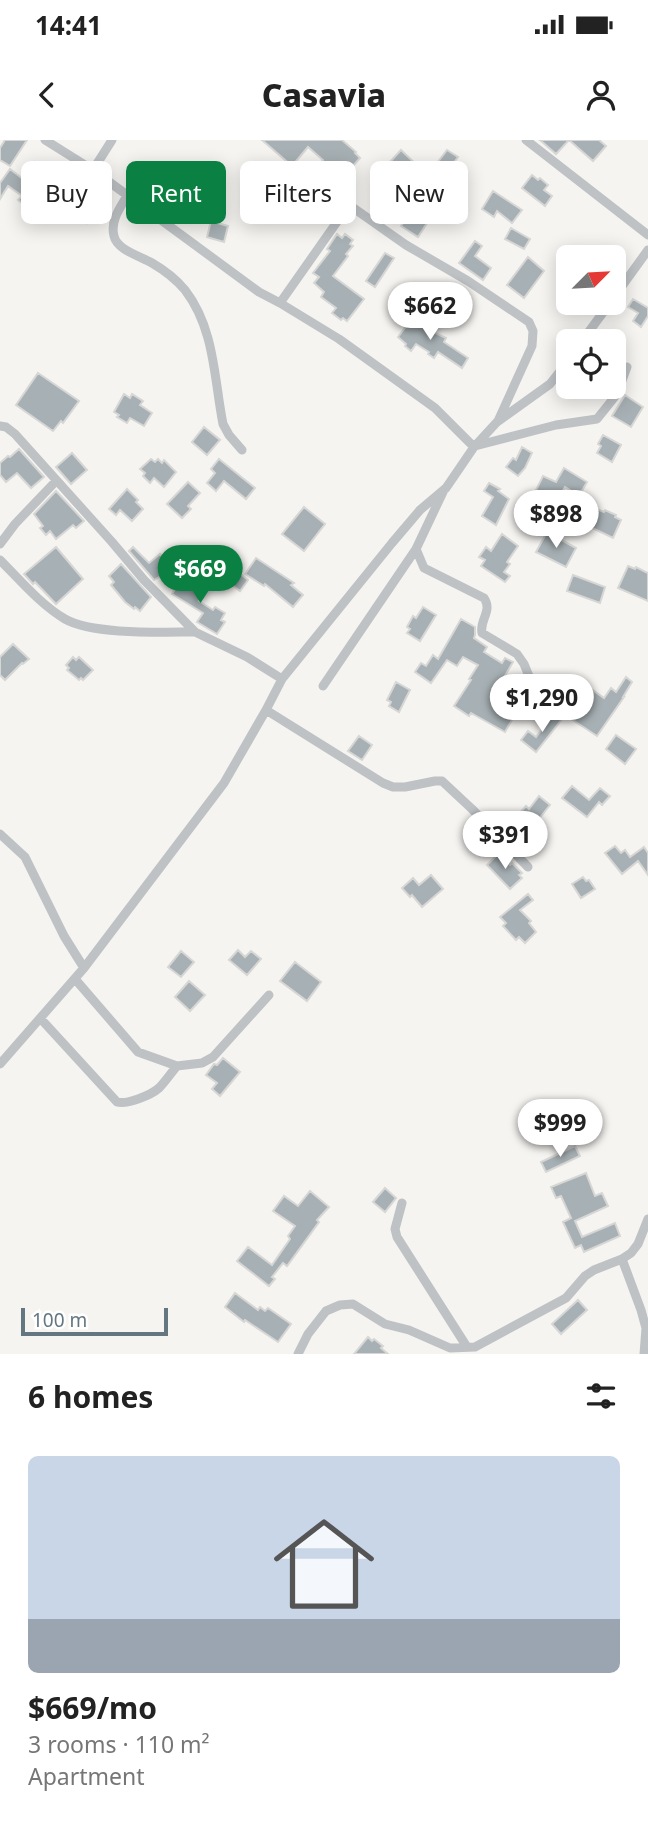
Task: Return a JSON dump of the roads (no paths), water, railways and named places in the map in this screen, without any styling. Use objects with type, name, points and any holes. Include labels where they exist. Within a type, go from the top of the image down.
[{"type":"street","points":[[45,140],[79,161]]},
{"type":"street","points":[[98,161],[111,140]]},
{"type":"street","points":[[526,140],[648,235]]},
{"type":"street","points":[[126,199],[115,216],[114,238],[120,245],[176,280],[187,293],[211,348],[223,424],[242,450]]},
{"type":"street","points":[[280,303],[338,219],[352,207],[529,322],[533,331],[532,346],[497,422]]},
{"type":"street","points":[[166,224],[260,292],[339,339],[435,408],[474,447]]},
{"type":"street","points":[[626,280],[648,250]]},
{"type":"street","points":[[474,447],[556,425],[597,419],[617,394],[627,367]]},
{"type":"street","points":[[323,686],[416,549],[446,488],[474,447],[497,422],[550,384],[556,376]]},
{"type":"street","points":[[0,426],[15,434],[144,580],[195,632],[247,657],[282,679]]},
{"type":"street","points":[[0,544],[56,481]]},
{"type":"street","points":[[0,1064],[84,968],[224,783],[282,679],[420,510],[446,488]]},
{"type":"street","points":[[416,549],[424,568],[484,598],[488,603],[488,610],[481,627],[482,633],[517,654],[533,686]]},
{"type":"street","points":[[0,560],[42,601],[67,620],[92,627],[136,632],[195,632]]},
{"type":"street","points":[[266,710],[383,783],[393,787],[405,787],[442,781],[472,808],[528,867]]},
{"type":"street","points":[[0,834],[25,857],[64,936],[84,968]]},
{"type":"street","points":[[75,979],[138,1052],[177,1066],[202,1063],[213,1057],[269,995]]},
{"type":"street","points":[[40,1018],[117,1102],[123,1104],[158,1089],[177,1066]]},
{"type":"street","points":[[402,1203],[395,1229],[397,1237],[467,1347]]},
{"type":"street","points":[[298,1354],[326,1311],[340,1305],[353,1304],[385,1324],[409,1330],[450,1348],[475,1347],[566,1298],[585,1276],[631,1253],[638,1244],[648,1219]]},
{"type":"street","points":[[622,1259],[646,1328],[644,1354]]}]
